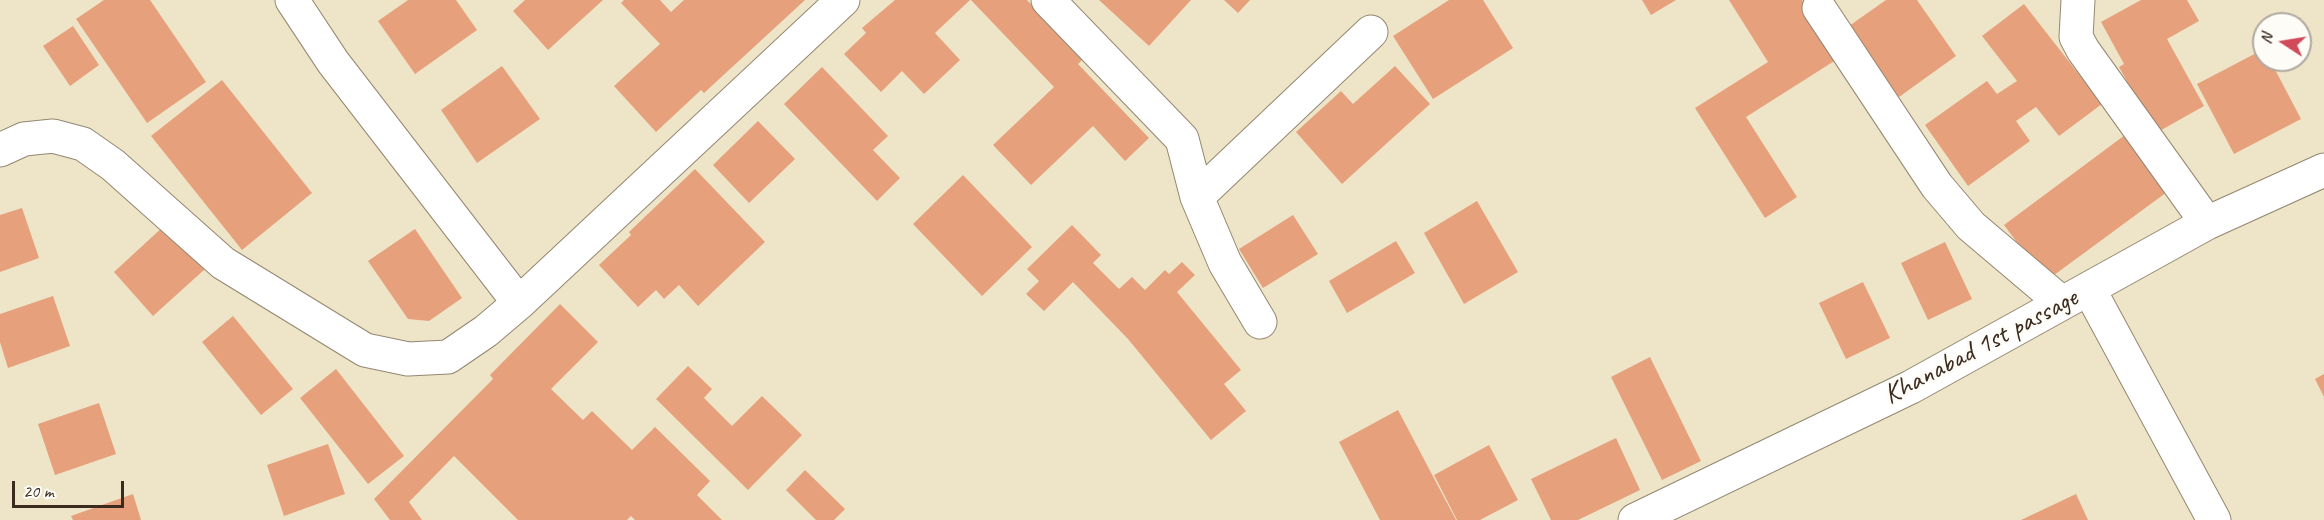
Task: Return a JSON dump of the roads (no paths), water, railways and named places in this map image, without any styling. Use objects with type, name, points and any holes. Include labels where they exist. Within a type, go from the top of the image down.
[{"type":"street","points":[[292,0],[333,62],[519,303]]},
{"type":"street","points":[[0,150],[24,139],[53,136],[83,144],[113,165],[223,263],[365,350],[408,359],[448,357],[486,331],[519,303],[843,0]]},
{"type":"street","points":[[1048,0],[1182,140],[1197,197],[1225,263],[1260,322]]},
{"type":"street","points":[[2078,0],[2076,37],[2083,50],[2207,223]]},
{"type":"street","points":[[1820,8],[1937,186],[1971,226],[2075,296],[2214,520]]},
{"type":"street","points":[[1197,197],[1371,32]]},
{"type":"street","name":"Khanabad 1st passage","points":[[1635,520],[1911,387],[2207,223],[2324,170]]}]
